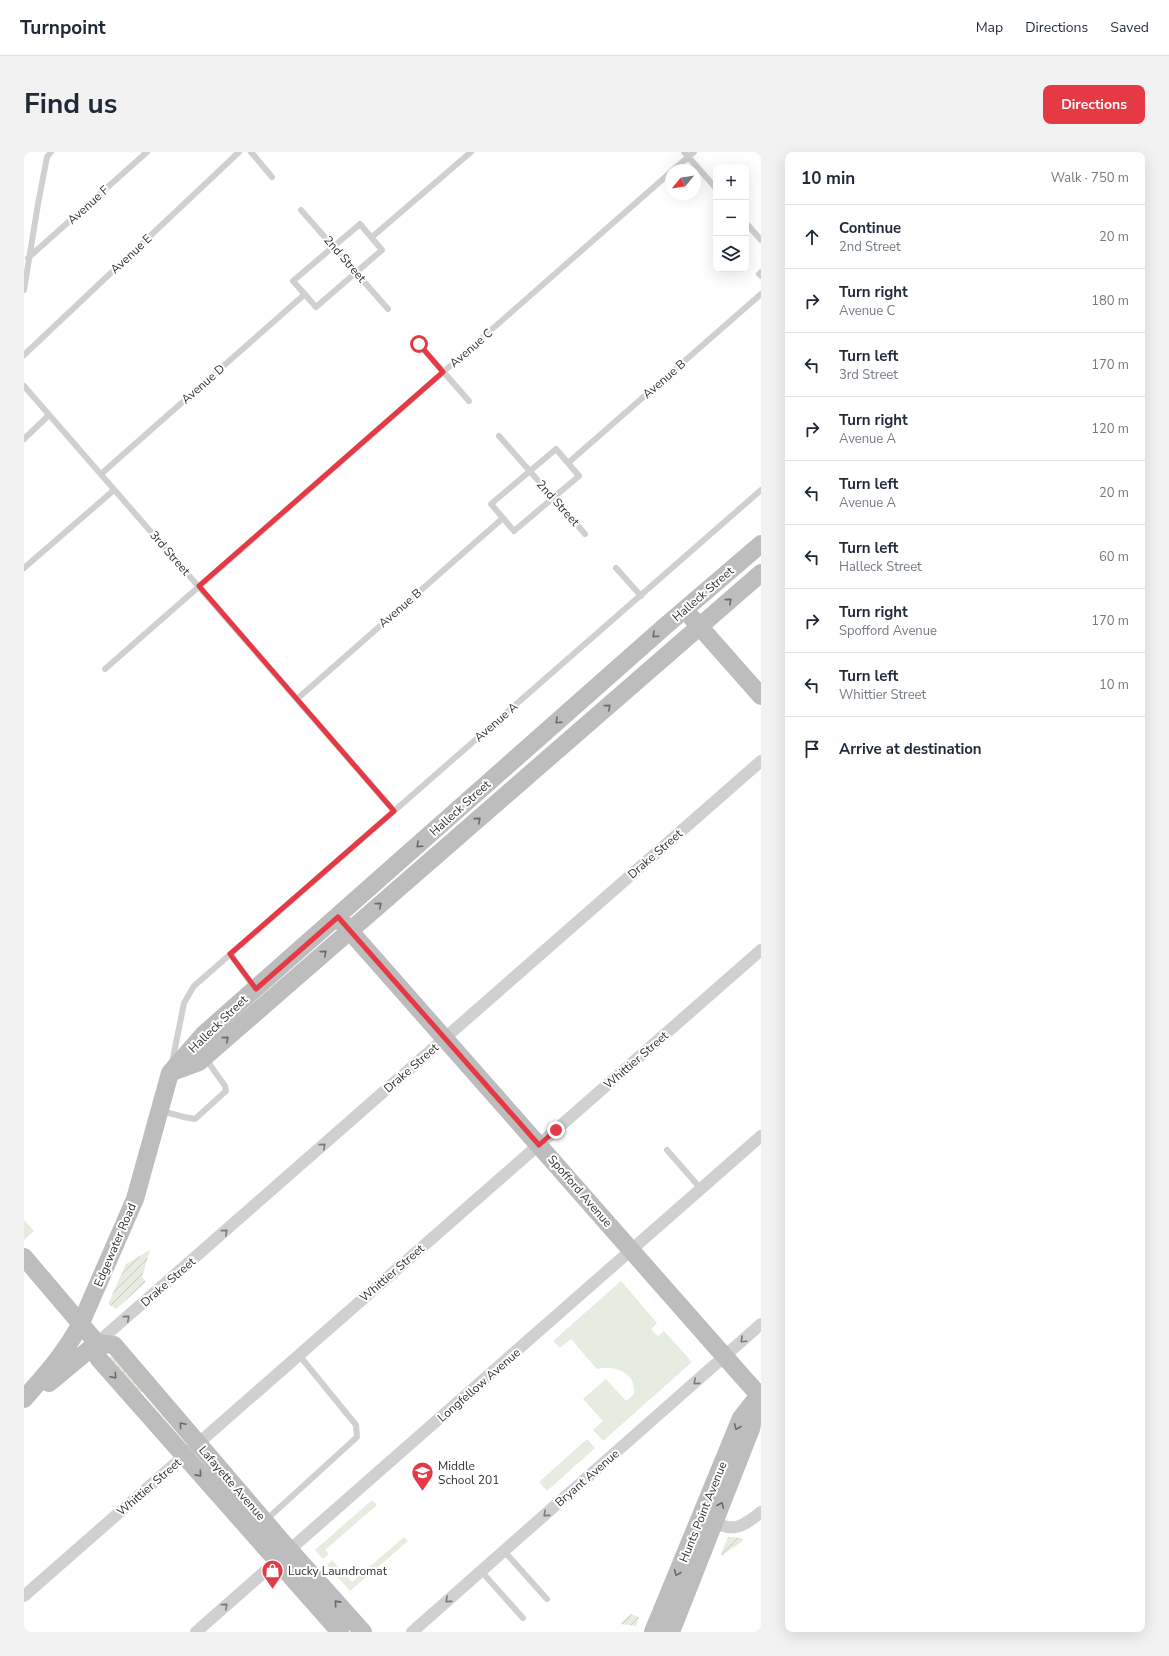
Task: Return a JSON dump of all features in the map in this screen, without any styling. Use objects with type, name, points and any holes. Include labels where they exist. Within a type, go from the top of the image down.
[{"type":"main road","name":"Halleck Street","points":[[170,1073],[204,1034],[684,610],[761,544]]},
{"type":"main road","name":"Halleck Street","points":[[170,1073],[199,1062],[761,573]]},
{"type":"main road","points":[[684,610],[761,696]]},
{"type":"main road","name":"Spofford Avenue","points":[[338,917],[760,1395]]},
{"type":"main road","name":"Edgewater Road","points":[[25,1398],[61,1356],[72,1341],[81,1323],[135,1199],[170,1073]]},
{"type":"main road","name":"Lafayette Avenue","points":[[24,1257],[97,1343],[98,1358],[183,1456],[283,1556],[363,1632]]},
{"type":"main road","points":[[25,1398],[52,1381],[97,1343]]},
{"type":"main road","name":"Lafayette Avenue","points":[[97,1343],[114,1345],[264,1522],[283,1556],[340,1632]]},
{"type":"main road","name":"Hunts Point Avenue","points":[[671,1632],[741,1418],[760,1395]]},
{"type":"main road","name":"Hunts Point Avenue","points":[[653,1632],[708,1519]]},
{"type":"street","name":"Drake Street","points":[[97,1343],[761,761]]},
{"type":"street","name":"Whittier Street","points":[[24,1596],[761,950]]},
{"type":"street","name":"Longfellow Avenue","points":[[196,1632],[761,1136]]},
{"type":"street","name":"Bryant Avenue","points":[[412,1632],[761,1324]]},
{"type":"street","points":[[708,1519],[729,1528],[741,1526],[761,1512]]},
{"type":"lane","points":[[24,290],[28,258],[47,157],[51,152]]},
{"type":"lane","name":"Avenue F","points":[[28,258],[147,152]]},
{"type":"lane","name":"Avenue E","points":[[24,355],[239,152]]},
{"type":"lane","points":[[251,152],[272,177]]},
{"type":"lane","points":[[372,237],[471,152]]},
{"type":"lane","points":[[679,164],[686,155],[694,152]]},
{"type":"lane","points":[[686,155],[713,185]]},
{"type":"lane","name":"Avenue C","points":[[105,669],[665,177]]},
{"type":"lane","name":"2nd Street","points":[[301,210],[388,309]]},
{"type":"lane","points":[[360,224],[372,237],[382,250],[316,307],[293,281],[360,224]]},
{"type":"lane","points":[[749,226],[761,240]]},
{"type":"lane","points":[[761,272],[759,274],[761,276]]},
{"type":"lane","name":"Avenue D","points":[[101,474],[304,294]]},
{"type":"lane","name":"Avenue B","points":[[568,463],[761,294]]},
{"type":"lane","points":[[418,342],[469,401]]},
{"type":"lane","name":"3rd Street","points":[[24,386],[394,811]]},
{"type":"lane","points":[[24,439],[49,415]]},
{"type":"lane","name":"2nd Street","points":[[499,436],[585,534]]},
{"type":"lane","points":[[556,449],[579,476],[514,531],[491,504],[530,471],[556,449]]},
{"type":"lane","points":[[24,568],[114,490]]},
{"type":"lane","name":"Avenue A","points":[[170,1073],[184,1003],[189,992],[230,954],[761,490]]},
{"type":"lane","name":"Avenue B","points":[[297,699],[503,518]]},
{"type":"lane","points":[[616,568],[641,596]]},
{"type":"lane","points":[[230,954],[256,989]]},
{"type":"lane","points":[[160,1110],[184,1118],[195,1119],[226,1091],[225,1086],[204,1057]]},
{"type":"lane","points":[[667,1150],[701,1190]]},
{"type":"lane","points":[[264,1522],[357,1437],[356,1425],[299,1355]]},
{"type":"lane","points":[[504,1551],[547,1599]]},
{"type":"lane","points":[[481,1571],[523,1618]]},
{"type":"shaded area","points":[[24,1220],[34,1231],[24,1240]]},
{"type":"shaded area","points":[[150,1250],[142,1277],[146,1282],[116,1309],[108,1304],[126,1264]]},
{"type":"shaded area","points":[[621,1281],[657,1323],[651,1329],[658,1336],[664,1331],[692,1362],[603,1441],[593,1430],[603,1421],[583,1399],[606,1379],[626,1401],[634,1394],[632,1381],[623,1372],[617,1369],[597,1369],[571,1339],[560,1348],[553,1341]]},
{"type":"shaded area","points":[[112,1355],[143,1391],[138,1395],[107,1360]]},
{"type":"shaded area","points":[[587,1439],[595,1448],[547,1491],[539,1482]]},
{"type":"shaded area","points":[[372,1500],[377,1505],[325,1550],[329,1554],[323,1559],[315,1550]]},
{"type":"shaded area","points":[[404,1537],[408,1541],[350,1591],[327,1565],[332,1560],[352,1582]]},
{"type":"shaded area","points":[[728,1537],[741,1538],[744,1540],[724,1554],[723,1557],[721,1554]]},
{"type":"shaded area","points":[[631,1614],[639,1617],[636,1626],[620,1624]]},
{"type":"place","name":"Middle School 201","points":[[422,1492]]},
{"type":"place","name":"Lucky Laundromat","points":[[272,1590]]},
{"type":"route","points":[[419,344],[443,372],[199,586],[394,811],[230,954],[256,989],[338,917],[539,1145],[556,1130]]}]
